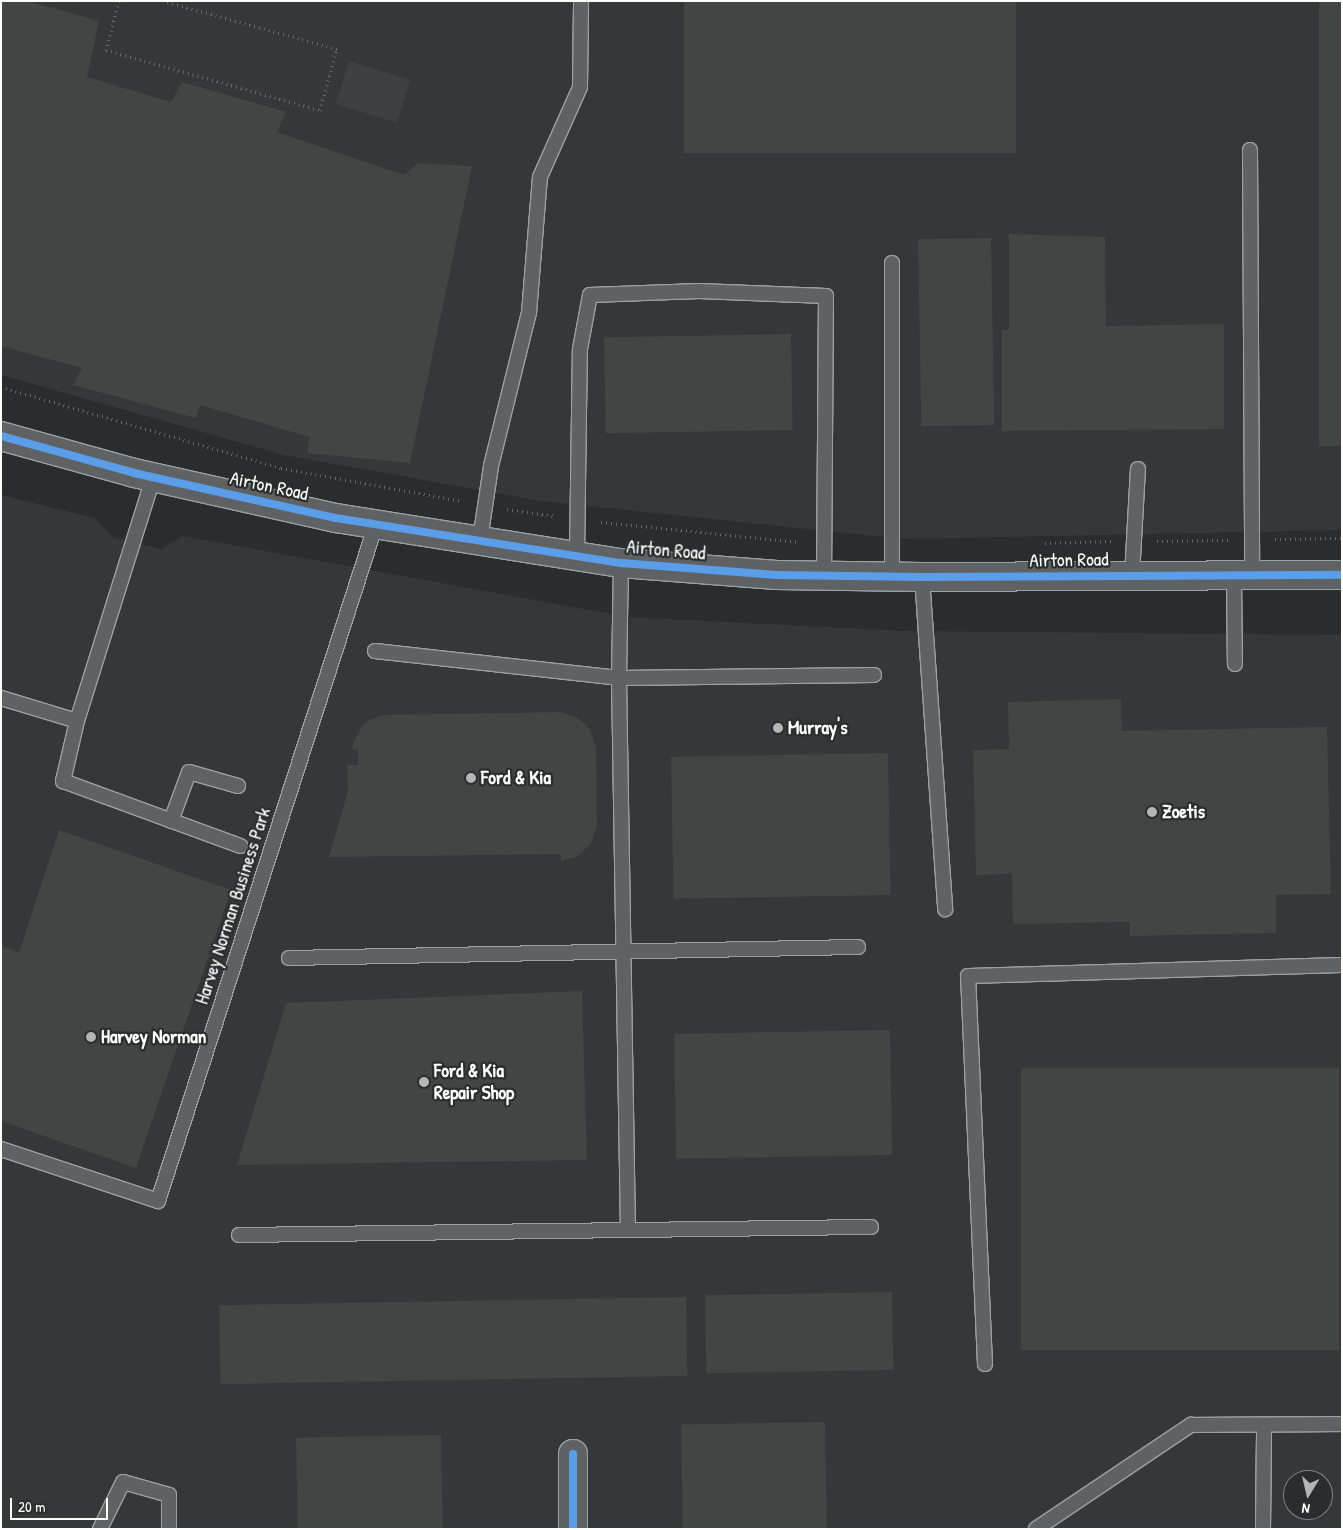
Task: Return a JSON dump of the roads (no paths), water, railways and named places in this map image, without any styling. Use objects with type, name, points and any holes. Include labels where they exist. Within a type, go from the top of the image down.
[{"type":"street","name":"Airton Road","points":[[1,436],[153,478],[336,518],[621,563],[777,575],[824,576],[1342,575]]},
{"type":"street","points":[[573,1454],[574,1529]]},
{"type":"lane","points":[[480,540],[491,466],[529,313],[540,177],[580,87],[581,1]]},
{"type":"lane","points":[[1235,664],[1243,575],[1252,540],[1250,150]]},
{"type":"lane","points":[[892,262],[892,576]]},
{"type":"lane","points":[[577,556],[580,349],[590,295],[699,291],[826,296],[824,576]]},
{"type":"lane","points":[[1132,576],[1138,469]]},
{"type":"lane","points":[[153,478],[77,721],[63,781],[241,846]]},
{"type":"lane","name":"Harvey Norman Business Park","points":[[1,1149],[158,1201],[376,524]]},
{"type":"lane","points":[[621,563],[619,678],[628,1230]]},
{"type":"lane","points":[[922,577],[945,909]]},
{"type":"lane","points":[[375,651],[619,678],[874,675]]},
{"type":"lane","points":[[1,698],[77,721]]},
{"type":"lane","points":[[170,821],[189,772],[238,786]]},
{"type":"lane","points":[[289,958],[624,950],[858,947]]},
{"type":"lane","points":[[985,1364],[968,976],[1342,965]]},
{"type":"lane","points":[[239,1235],[871,1227]]},
{"type":"lane","points":[[1036,1529],[1191,1425],[1342,1424]]},
{"type":"lane","points":[[1263,1529],[1264,1425]]},
{"type":"lane","points":[[100,1529],[123,1482],[169,1495],[169,1529]]},
{"type":"place","name":"Murray's","points":[[778,728]]},
{"type":"place","name":"Ford & Kia","points":[[471,778]]},
{"type":"place","name":"Zoetis","points":[[1152,812]]},
{"type":"place","name":"Harvey Norman","points":[[91,1037]]},
{"type":"place","name":"Ford & Kia Repair Shop","points":[[424,1082]]}]
